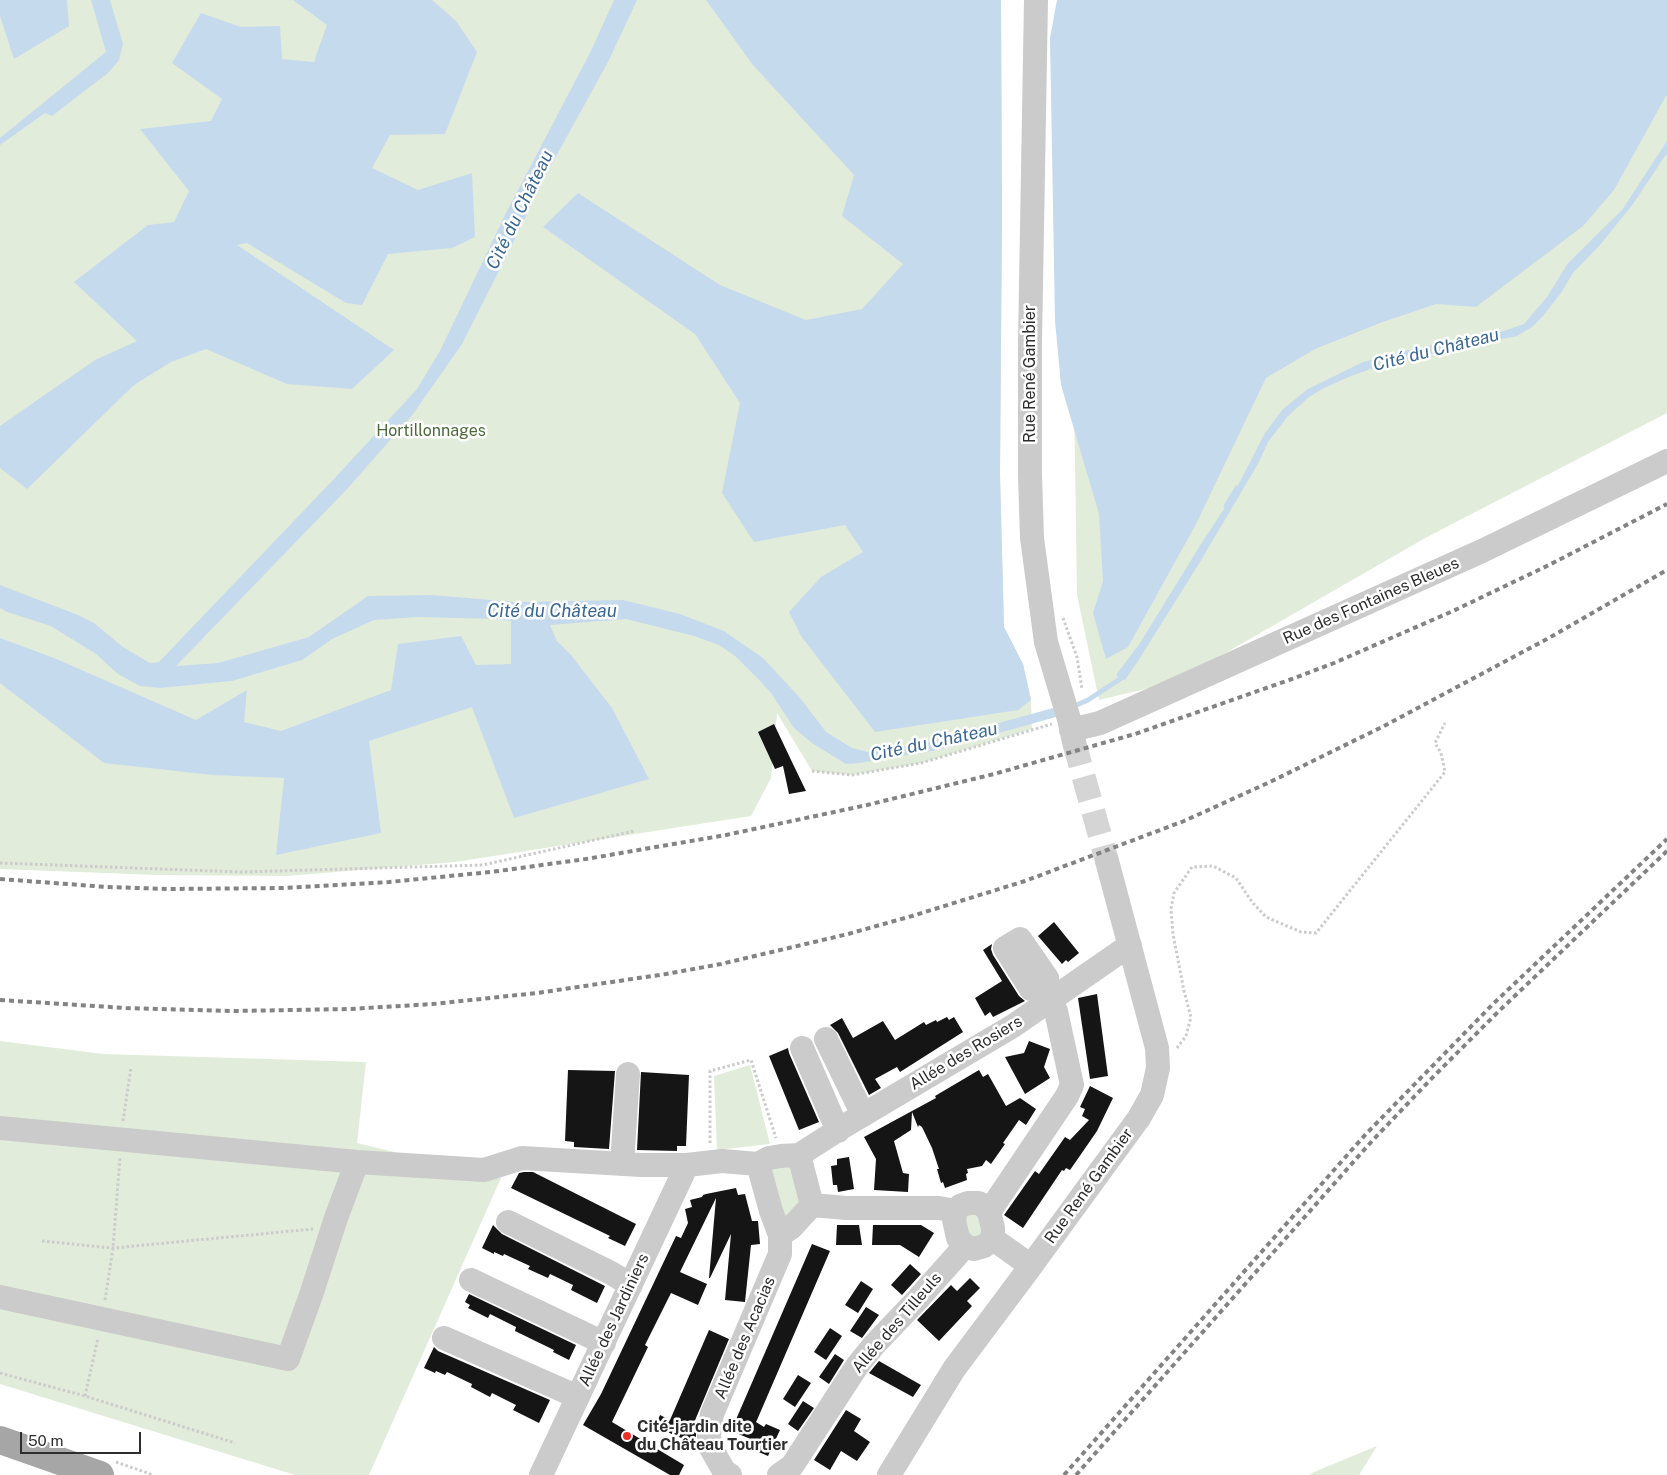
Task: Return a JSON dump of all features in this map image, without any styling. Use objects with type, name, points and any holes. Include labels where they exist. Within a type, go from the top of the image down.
[{"type":"main road","points":[[0,1440],[100,1475]]},
{"type":"street","name":"Rue René Gambier","points":[[1036,0],[1030,342],[1032,538],[1046,642],[1071,730]]},
{"type":"street","name":"Rue des Fontaines Bleues","points":[[1071,730],[1100,724],[1482,551],[1667,462]]},
{"type":"street","name":"Rue René Gambier","points":[[888,1475],[954,1369],[1139,1118],[1152,1095],[1158,1068],[1157,1048],[1107,861]]},
{"type":"street","name":"Allée des Rosiers","points":[[758,1164],[769,1158],[790,1156],[838,1130],[1014,1026],[1047,994],[1130,945]]},
{"type":"street","points":[[989,1212],[1067,1096],[1072,1085],[1056,1011],[1047,994]]},
{"type":"street","points":[[826,1039],[863,1115]]},
{"type":"street","points":[[802,1048],[838,1130]]},
{"type":"street","points":[[622,1164],[628,1074]]},
{"type":"street","points":[[0,1128],[357,1162],[484,1170],[522,1158],[622,1164],[699,1164],[736,1161],[758,1164],[780,1245]]},
{"type":"street","points":[[790,1156],[812,1205]]},
{"type":"street","points":[[0,1297],[288,1359],[357,1162]]},
{"type":"street","name":"Allée des Jardiniers","points":[[541,1475],[631,1285],[699,1164]]},
{"type":"street","points":[[968,1203],[983,1205],[989,1212],[993,1228],[993,1239],[984,1246],[974,1248],[965,1246],[958,1238],[954,1220],[956,1211],[960,1206],[968,1203]]},
{"type":"street","points":[[812,1205],[846,1208],[939,1208],[956,1211]]},
{"type":"street","points":[[780,1245],[790,1228],[812,1205]]},
{"type":"street","points":[[508,1222],[611,1273],[631,1285]]},
{"type":"street","points":[[993,1239],[1031,1266]]},
{"type":"street","name":"Allée des Acacias","points":[[730,1475],[724,1471],[711,1448],[709,1436],[711,1420],[780,1245]]},
{"type":"street","name":"Allée des Tilleuls","points":[[779,1475],[792,1466],[857,1366],[874,1345],[965,1246]]},
{"type":"street","points":[[471,1280],[604,1344]]},
{"type":"street","points":[[444,1338],[578,1398]]},
{"type":"path","points":[[1158,1068],[1166,1064],[1186,1036],[1191,1017],[1173,934],[1171,909],[1174,892],[1192,867],[1213,866],[1236,878],[1252,902],[1266,917],[1301,932],[1316,933],[1445,772],[1441,753],[1435,743],[1445,723]]},
{"type":"path","points":[[812,771],[852,774],[921,763],[1032,729],[1071,730]]},
{"type":"path","points":[[0,863],[241,872],[483,865],[634,831]]},
{"type":"path","points":[[699,1164],[710,1071],[751,1060],[790,1156]]},
{"type":"path","points":[[85,1396],[102,1319],[113,1248],[121,1140],[131,1067]]},
{"type":"path","points":[[42,1241],[113,1248],[333,1227]]},
{"type":"path","points":[[0,1373],[85,1396],[235,1443]]},
{"type":"green space","name":"Hortillonnages","points":[[0,0],[1001,0],[1000,474],[1004,627],[1023,664],[1031,700],[1032,729],[921,763],[852,775],[812,771],[777,713],[771,778],[751,816],[455,862],[288,876],[157,875],[0,869]]},
{"type":"green space","points":[[1068,0],[1667,0],[1667,413],[1427,537],[1175,682],[1099,700],[1077,595]]},
{"type":"green space","points":[[0,1041],[103,1054],[366,1062],[357,1143],[501,1178],[369,1475],[295,1475],[0,1384]]},
{"type":"green space","points":[[750,1065],[770,1144],[717,1150],[714,1076]]},
{"type":"green space","points":[[793,1167],[801,1206],[782,1221],[770,1169]]},
{"type":"green space","points":[[979,1211],[987,1234],[966,1240],[966,1212]]},
{"type":"green space","points":[[1377,1446],[1359,1475],[1309,1475],[1314,1472]]},
{"type":"water","points":[[0,0],[67,0],[69,26],[14,59],[0,16]]},
{"type":"water","points":[[91,0],[110,0],[123,44],[119,60],[108,73],[52,116],[45,113],[0,145],[0,138],[106,52]]},
{"type":"water","points":[[293,0],[432,0],[456,21],[477,52],[445,134],[390,135],[372,168],[418,190],[472,173],[475,237],[452,248],[388,254],[362,305],[346,303],[247,243],[237,245],[394,350],[352,389],[287,384],[206,349],[171,362],[134,385],[27,489],[0,468],[0,426],[95,360],[137,341],[74,282],[148,225],[174,222],[189,191],[140,129],[211,121],[222,99],[172,63],[201,13],[241,27],[280,26],[282,59],[314,62],[327,25]]},
{"type":"water","points":[[614,0],[637,0],[608,62],[543,180],[462,344],[413,414],[348,488],[176,666],[218,663],[309,637],[368,596],[432,595],[515,602],[623,600],[680,614],[724,631],[763,658],[801,699],[826,732],[852,748],[868,752],[923,744],[1053,708],[1055,708],[1056,717],[938,750],[846,764],[812,743],[794,728],[771,693],[735,656],[719,645],[694,636],[626,619],[550,625],[557,641],[571,655],[612,708],[649,779],[514,818],[472,707],[369,741],[381,833],[276,855],[284,778],[212,775],[104,763],[0,683],[0,638],[54,658],[196,720],[247,690],[244,722],[281,731],[391,690],[398,644],[461,636],[476,665],[511,664],[511,621],[418,617],[374,620],[332,639],[302,660],[232,681],[160,688],[136,684],[118,674],[96,654],[51,626],[0,608],[0,585],[78,615],[94,623],[123,647],[150,663],[159,662],[417,389],[440,351],[506,213],[591,51]]},
{"type":"water","points":[[706,0],[1001,0],[1000,474],[1004,627],[1023,664],[1031,700],[1018,710],[875,732],[801,636],[789,612],[821,577],[863,552],[845,525],[754,542],[722,493],[740,403],[695,334],[543,227],[578,193],[720,285],[806,320],[862,309],[903,264],[842,216],[854,175],[753,65]]},
{"type":"water","points":[[1057,0],[1667,0],[1667,94],[1614,190],[1583,226],[1476,307],[1436,304],[1380,323],[1315,349],[1266,378],[1196,524],[1128,647],[1106,659],[1093,613],[1103,581],[1099,514],[1061,385],[1055,321],[1050,38]]},
{"type":"water","points":[[1667,141],[1667,153],[1633,204],[1600,245],[1573,273],[1561,293],[1532,327],[1517,336],[1379,366],[1351,376],[1309,397],[1288,416],[1268,442],[1259,462],[1200,562],[1138,661],[1125,680],[1120,679],[1116,675],[1140,643],[1232,497],[1265,433],[1283,409],[1308,389],[1363,362],[1421,347],[1498,333],[1524,324],[1547,297],[1568,263],[1622,210]]},
{"type":"building","points":[[774,724],[806,791],[789,794],[783,766],[775,769],[758,732]]},
{"type":"building","points":[[1054,922],[1079,953],[1068,962],[1066,960],[1062,964],[1038,936]]},
{"type":"building","points":[[992,944],[993,955],[1019,996],[1025,1001],[993,1017],[990,1012],[985,1016],[975,998],[1002,981],[983,950]]},
{"type":"building","points":[[1097,994],[1108,1076],[1090,1079],[1078,998]]},
{"type":"building","points":[[947,1017],[949,1020],[954,1017],[963,1032],[900,1072],[897,1067],[875,1079],[881,1088],[869,1095],[838,1033],[830,1025],[842,1018],[853,1038],[883,1021],[895,1040],[924,1022],[926,1025]]},
{"type":"building","points":[[1029,1041],[1050,1049],[1044,1067],[1050,1078],[1025,1094],[1005,1057],[1024,1053]]},
{"type":"building","points":[[788,1048],[819,1122],[799,1130],[769,1056]]},
{"type":"building","points":[[568,1070],[615,1071],[609,1149],[574,1147],[574,1142],[565,1141]]},
{"type":"building","points":[[979,1070],[983,1077],[988,1074],[1006,1106],[1020,1098],[1036,1109],[1026,1125],[1019,1120],[991,1164],[986,1160],[982,1166],[967,1169],[967,1180],[945,1188],[943,1182],[941,1183],[937,1169],[939,1169],[932,1148],[922,1127],[919,1125],[918,1127],[912,1112],[911,1130],[894,1141],[903,1173],[909,1174],[908,1192],[874,1190],[876,1159],[864,1137],[936,1098],[935,1096]]},
{"type":"building","points":[[641,1072],[689,1075],[686,1146],[677,1146],[677,1151],[637,1150]]},
{"type":"building","points":[[1090,1086],[1113,1098],[1097,1131],[1077,1160],[1070,1170],[1066,1168],[1064,1171],[1062,1170],[1023,1228],[1004,1215],[1035,1171],[1039,1174],[1065,1137],[1070,1140],[1089,1120],[1082,1116],[1085,1109],[1080,1107]]},
{"type":"building","points":[[849,1157],[854,1189],[838,1192],[837,1185],[833,1185],[831,1166],[837,1165],[837,1159]]},
{"type":"building","points":[[533,1172],[636,1224],[625,1246],[608,1238],[610,1236],[511,1188],[519,1173]]},
{"type":"building","points":[[736,1188],[738,1195],[745,1194],[752,1221],[758,1221],[760,1244],[751,1245],[745,1302],[725,1300],[731,1234],[709,1278],[716,1198],[680,1272],[707,1284],[698,1305],[671,1293],[645,1345],[648,1347],[612,1422],[684,1465],[679,1475],[670,1475],[583,1425],[601,1394],[676,1236],[681,1238],[688,1223],[685,1209],[692,1207],[690,1200],[706,1194]]},
{"type":"building","points":[[493,1225],[502,1234],[605,1286],[597,1303],[571,1290],[573,1285],[550,1274],[548,1278],[528,1269],[530,1266],[504,1254],[503,1256],[494,1252],[494,1254],[482,1248]]},
{"type":"building","points":[[837,1225],[859,1225],[862,1245],[836,1245]]},
{"type":"building","points":[[873,1225],[921,1225],[934,1233],[919,1257],[900,1245],[872,1245]]},
{"type":"building","points":[[812,1244],[830,1251],[756,1422],[764,1427],[766,1424],[780,1430],[768,1456],[754,1450],[758,1442],[731,1431]]},
{"type":"building","points":[[910,1264],[921,1274],[902,1295],[891,1285]]},
{"type":"building","points":[[970,1278],[980,1288],[967,1301],[972,1306],[939,1341],[917,1320],[951,1285],[957,1291]]},
{"type":"building","points":[[861,1281],[873,1289],[858,1313],[845,1305]]},
{"type":"building","points":[[469,1294],[576,1345],[569,1360],[553,1352],[554,1350],[515,1331],[516,1327],[490,1314],[488,1318],[468,1308],[470,1305],[465,1302]]},
{"type":"building","points":[[866,1307],[879,1315],[862,1338],[850,1331]]},
{"type":"building","points":[[830,1328],[842,1336],[826,1360],[814,1352]]},
{"type":"building","points":[[709,1330],[729,1339],[691,1430],[696,1432],[696,1444],[655,1427],[660,1415],[670,1420]]},
{"type":"building","points":[[434,1347],[438,1351],[550,1400],[539,1423],[513,1410],[516,1405],[492,1393],[490,1397],[471,1387],[472,1384],[447,1372],[445,1375],[424,1368]]},
{"type":"building","points":[[835,1354],[844,1360],[829,1384],[819,1377]]},
{"type":"building","points":[[879,1361],[921,1385],[913,1397],[869,1373]]},
{"type":"building","points":[[798,1375],[811,1383],[795,1407],[783,1399]]},
{"type":"building","points":[[803,1401],[814,1408],[798,1431],[788,1424]]},
{"type":"building","points":[[846,1410],[861,1419],[854,1431],[870,1442],[857,1461],[841,1451],[830,1470],[814,1460]]},
{"type":"waterway","name":"Cité du Château","points":[[1226,506],[1237,488]]},
{"type":"waterway","name":"Cité du Château","points":[[1072,707],[1088,700],[1123,676]]},
{"type":"tunnel","points":[[1074,742],[1107,861]]},
{"type":"railway","points":[[0,879],[107,887],[169,889],[285,888],[389,882],[491,872],[586,859],[726,835],[867,805],[994,774],[1135,734],[1292,679],[1334,663],[1453,611],[1549,565],[1667,504]]},
{"type":"railway","points":[[0,1000],[126,1008],[234,1011],[350,1009],[433,1004],[537,993],[666,974],[721,964],[848,934],[1025,881],[1184,821],[1270,782],[1384,726],[1547,639],[1667,570]]},
{"type":"railway","points":[[1064,1475],[1365,1135],[1493,1004],[1667,839]]},
{"type":"railway","points":[[1076,1475],[1372,1141],[1499,1011],[1667,851]]},
{"type":"place","name":"Cité-jardin dite du Château Tourtier","points":[[627,1436]]}]
